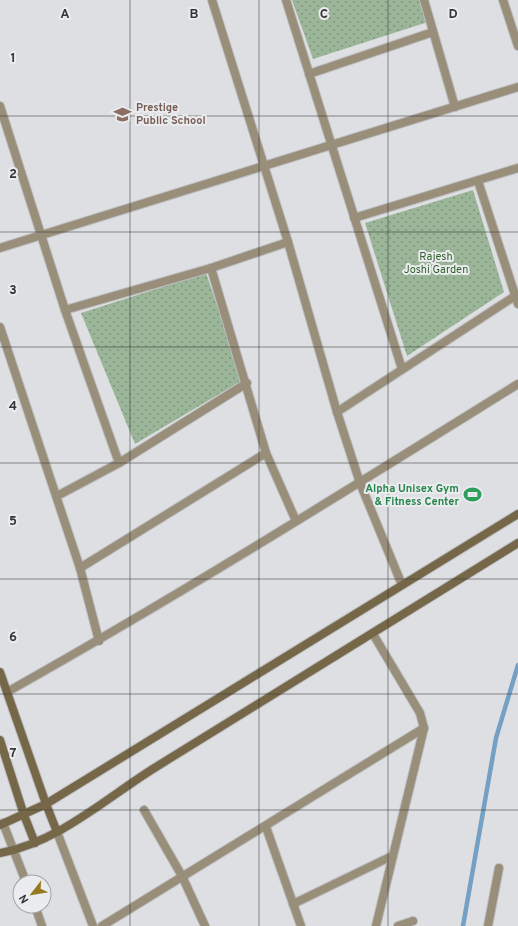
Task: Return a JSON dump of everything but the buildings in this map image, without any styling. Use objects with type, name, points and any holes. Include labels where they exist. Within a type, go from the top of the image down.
[{"type":"main road","points":[[2,824],[46,804],[518,514]]},
{"type":"main road","points":[[0,853],[35,843],[57,832],[135,780],[518,543]]},
{"type":"main road","points":[[0,672],[57,832]]},
{"type":"main road","points":[[0,740],[24,815],[35,843]]},
{"type":"street","points":[[212,0],[288,242],[337,412],[360,483],[402,585]]},
{"type":"street","points":[[286,0],[402,370]]},
{"type":"street","points":[[424,0],[455,107]]},
{"type":"street","points":[[503,0],[518,46]]},
{"type":"street","points":[[309,74],[433,32]]},
{"type":"street","points":[[0,248],[518,87]]},
{"type":"street","points":[[0,106],[65,310],[119,463]]},
{"type":"street","points":[[354,218],[518,168]]},
{"type":"street","points":[[337,412],[402,370],[517,300],[478,180]]},
{"type":"street","points":[[65,310],[211,268],[288,242]]},
{"type":"street","points":[[211,268],[247,383],[266,453],[296,521]]},
{"type":"street","points":[[0,327],[80,568],[99,641]]},
{"type":"street","points":[[57,496],[119,463],[247,383]]},
{"type":"street","points":[[7,692],[99,641],[360,483],[518,384]]},
{"type":"street","points":[[80,568],[266,453]]},
{"type":"street","points":[[372,634],[420,713],[424,728],[376,926]]},
{"type":"street","points":[[102,926],[182,876],[266,827],[424,728]]},
{"type":"street","points":[[144,810],[182,876],[205,926]]},
{"type":"street","points":[[2,824],[23,874]]},
{"type":"street","points":[[266,827],[301,926]]},
{"type":"street","points":[[57,832],[93,926]]},
{"type":"street","points":[[293,904],[392,856]]},
{"type":"street","points":[[488,926],[499,868]]},
{"type":"street","points":[[38,914],[42,926]]},
{"type":"street","points":[[398,926],[413,921]]},
{"type":"green space","points":[[292,0],[422,0],[428,22],[313,59]]},
{"type":"green space","name":"Rajesh Joshi Garden","points":[[473,190],[504,292],[407,356],[365,223]]},
{"type":"green space","points":[[206,273],[243,380],[135,444],[81,313]]},
{"type":"waterway","points":[[463,926],[496,738],[518,665]]},
{"type":"place","name":"Prestige Public School","points":[[123,114]]},
{"type":"place","name":"Alpha Unisex Gym & Fitness Center","points":[[472,495]]}]
